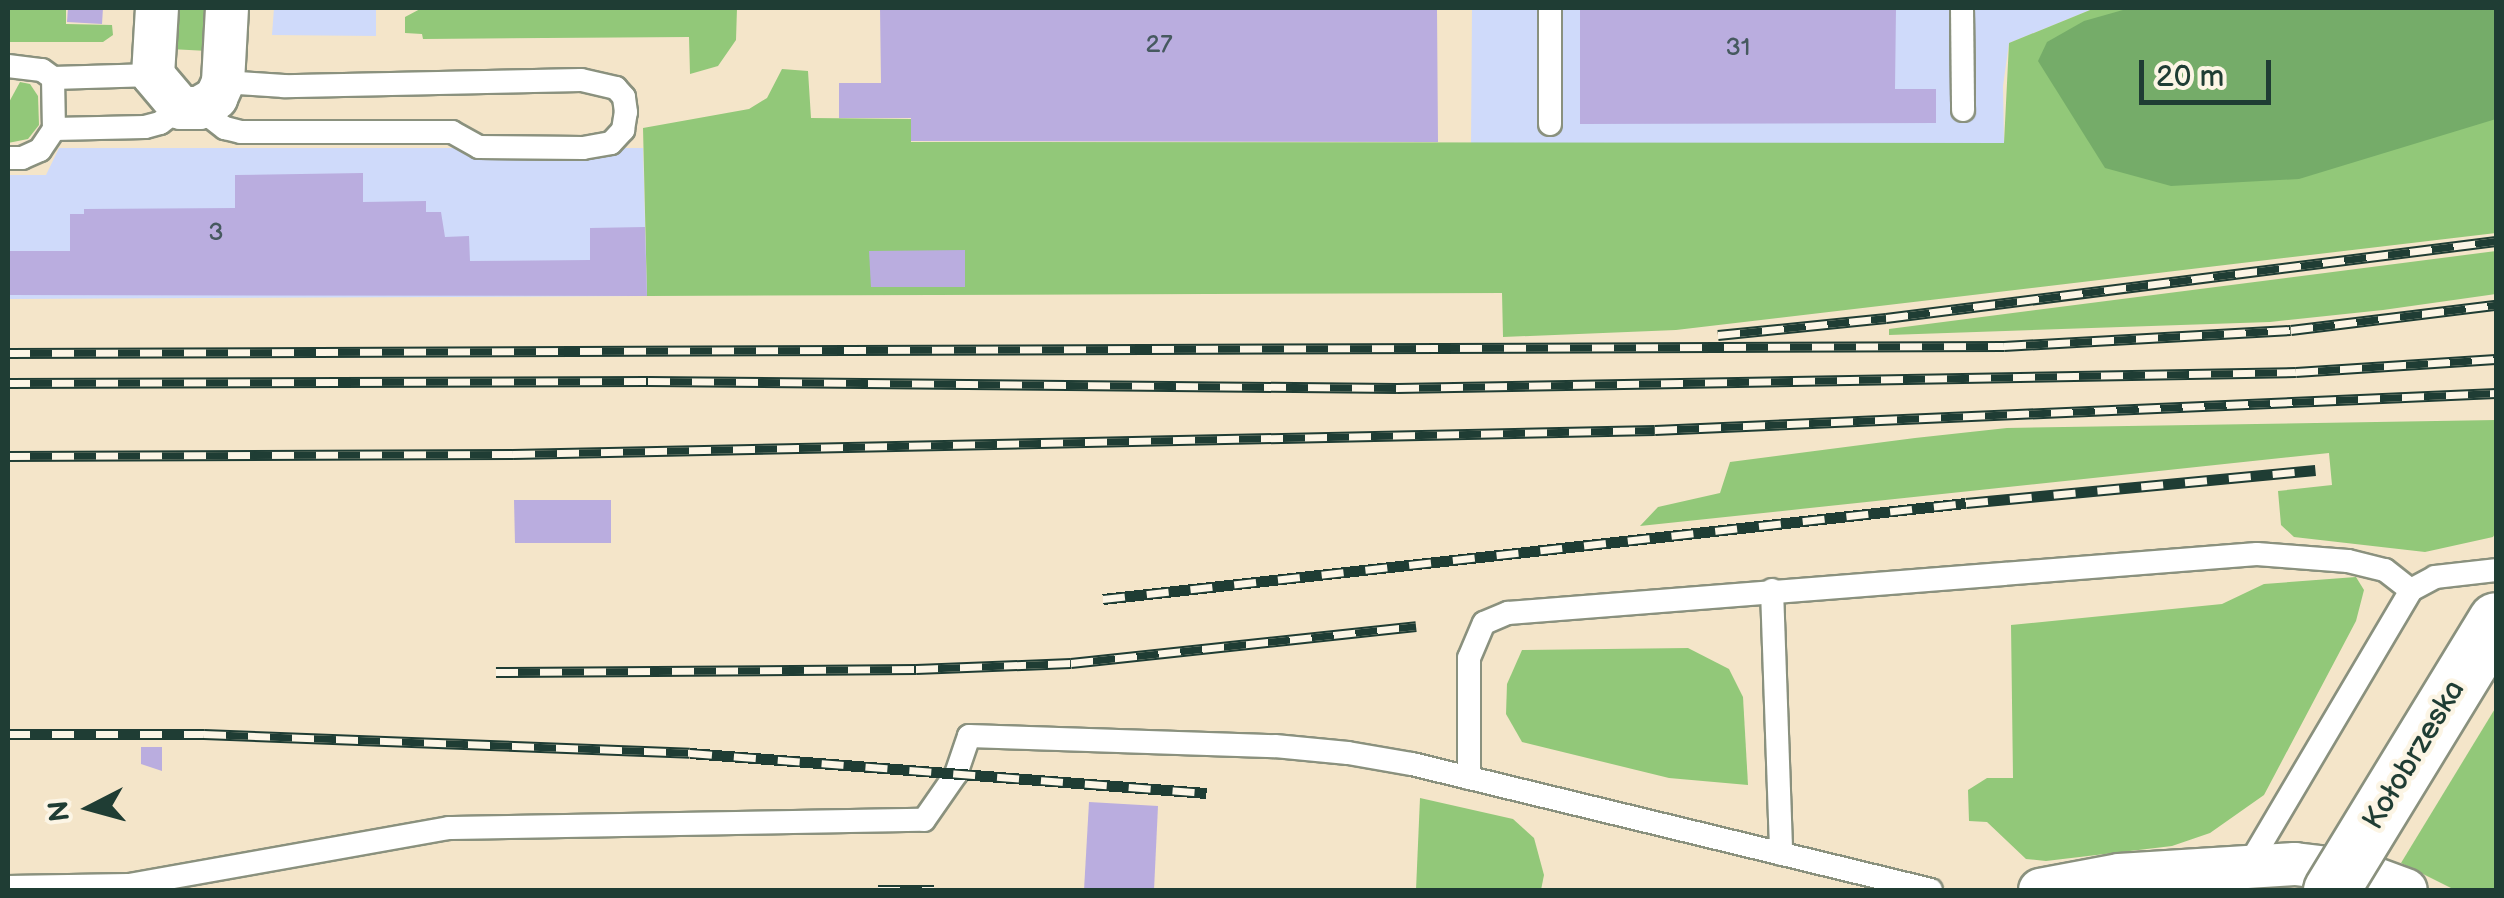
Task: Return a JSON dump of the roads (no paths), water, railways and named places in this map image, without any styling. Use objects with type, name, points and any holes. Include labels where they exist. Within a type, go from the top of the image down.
[{"type":"main road","name":"Kołobrzeska","points":[[2332,890],[2496,620]]},
{"type":"street","points":[[157,8],[154,75],[201,99],[227,8]]},
{"type":"street","points":[[2040,890],[2118,875],[2248,866],[2326,866],[2400,888]]},
{"type":"lane","points":[[1550,8],[1550,124]]},
{"type":"lane","points":[[1962,8],[1962,110]]},
{"type":"lane","points":[[8,66],[29,66],[53,78],[154,75]]},
{"type":"lane","points":[[8,158],[22,158],[40,150],[54,129],[53,78]]},
{"type":"lane","points":[[54,129],[145,127],[201,99],[284,86],[581,80],[616,88],[624,97],[626,112],[623,130],[611,143],[582,148],[479,147],[452,132],[241,132],[225,128],[201,99]]},
{"type":"lane","points":[[1469,778],[1470,658],[1484,623],[1508,613],[2257,554],[2348,561],[2386,570],[2411,590]]},
{"type":"lane","points":[[2248,866],[2411,590],[2436,577],[2496,570]]},
{"type":"lane","points":[[1772,590],[1782,854]]},
{"type":"lane","points":[[8,888],[129,885],[448,828],[924,820],[956,774],[970,736],[1276,746],[1348,753],[1469,778],[1932,890]]},
{"type":"railway","points":[[1718,335],[1886,318],[2496,241]]},
{"type":"railway","points":[[8,353],[2004,346],[2291,330],[2496,305]]},
{"type":"railway","points":[[8,383],[648,381],[1397,388],[2296,372],[2496,359]]},
{"type":"railway","points":[[8,456],[513,454],[1655,430],[2496,393]]},
{"type":"railway","points":[[1103,599],[1966,503],[2315,470]]},
{"type":"railway","points":[[496,672],[916,669],[1071,663],[1416,626]]},
{"type":"railway","points":[[8,734],[204,734],[690,753],[1206,793]]},
{"type":"railway","points":[[878,890],[934,890]]}]
